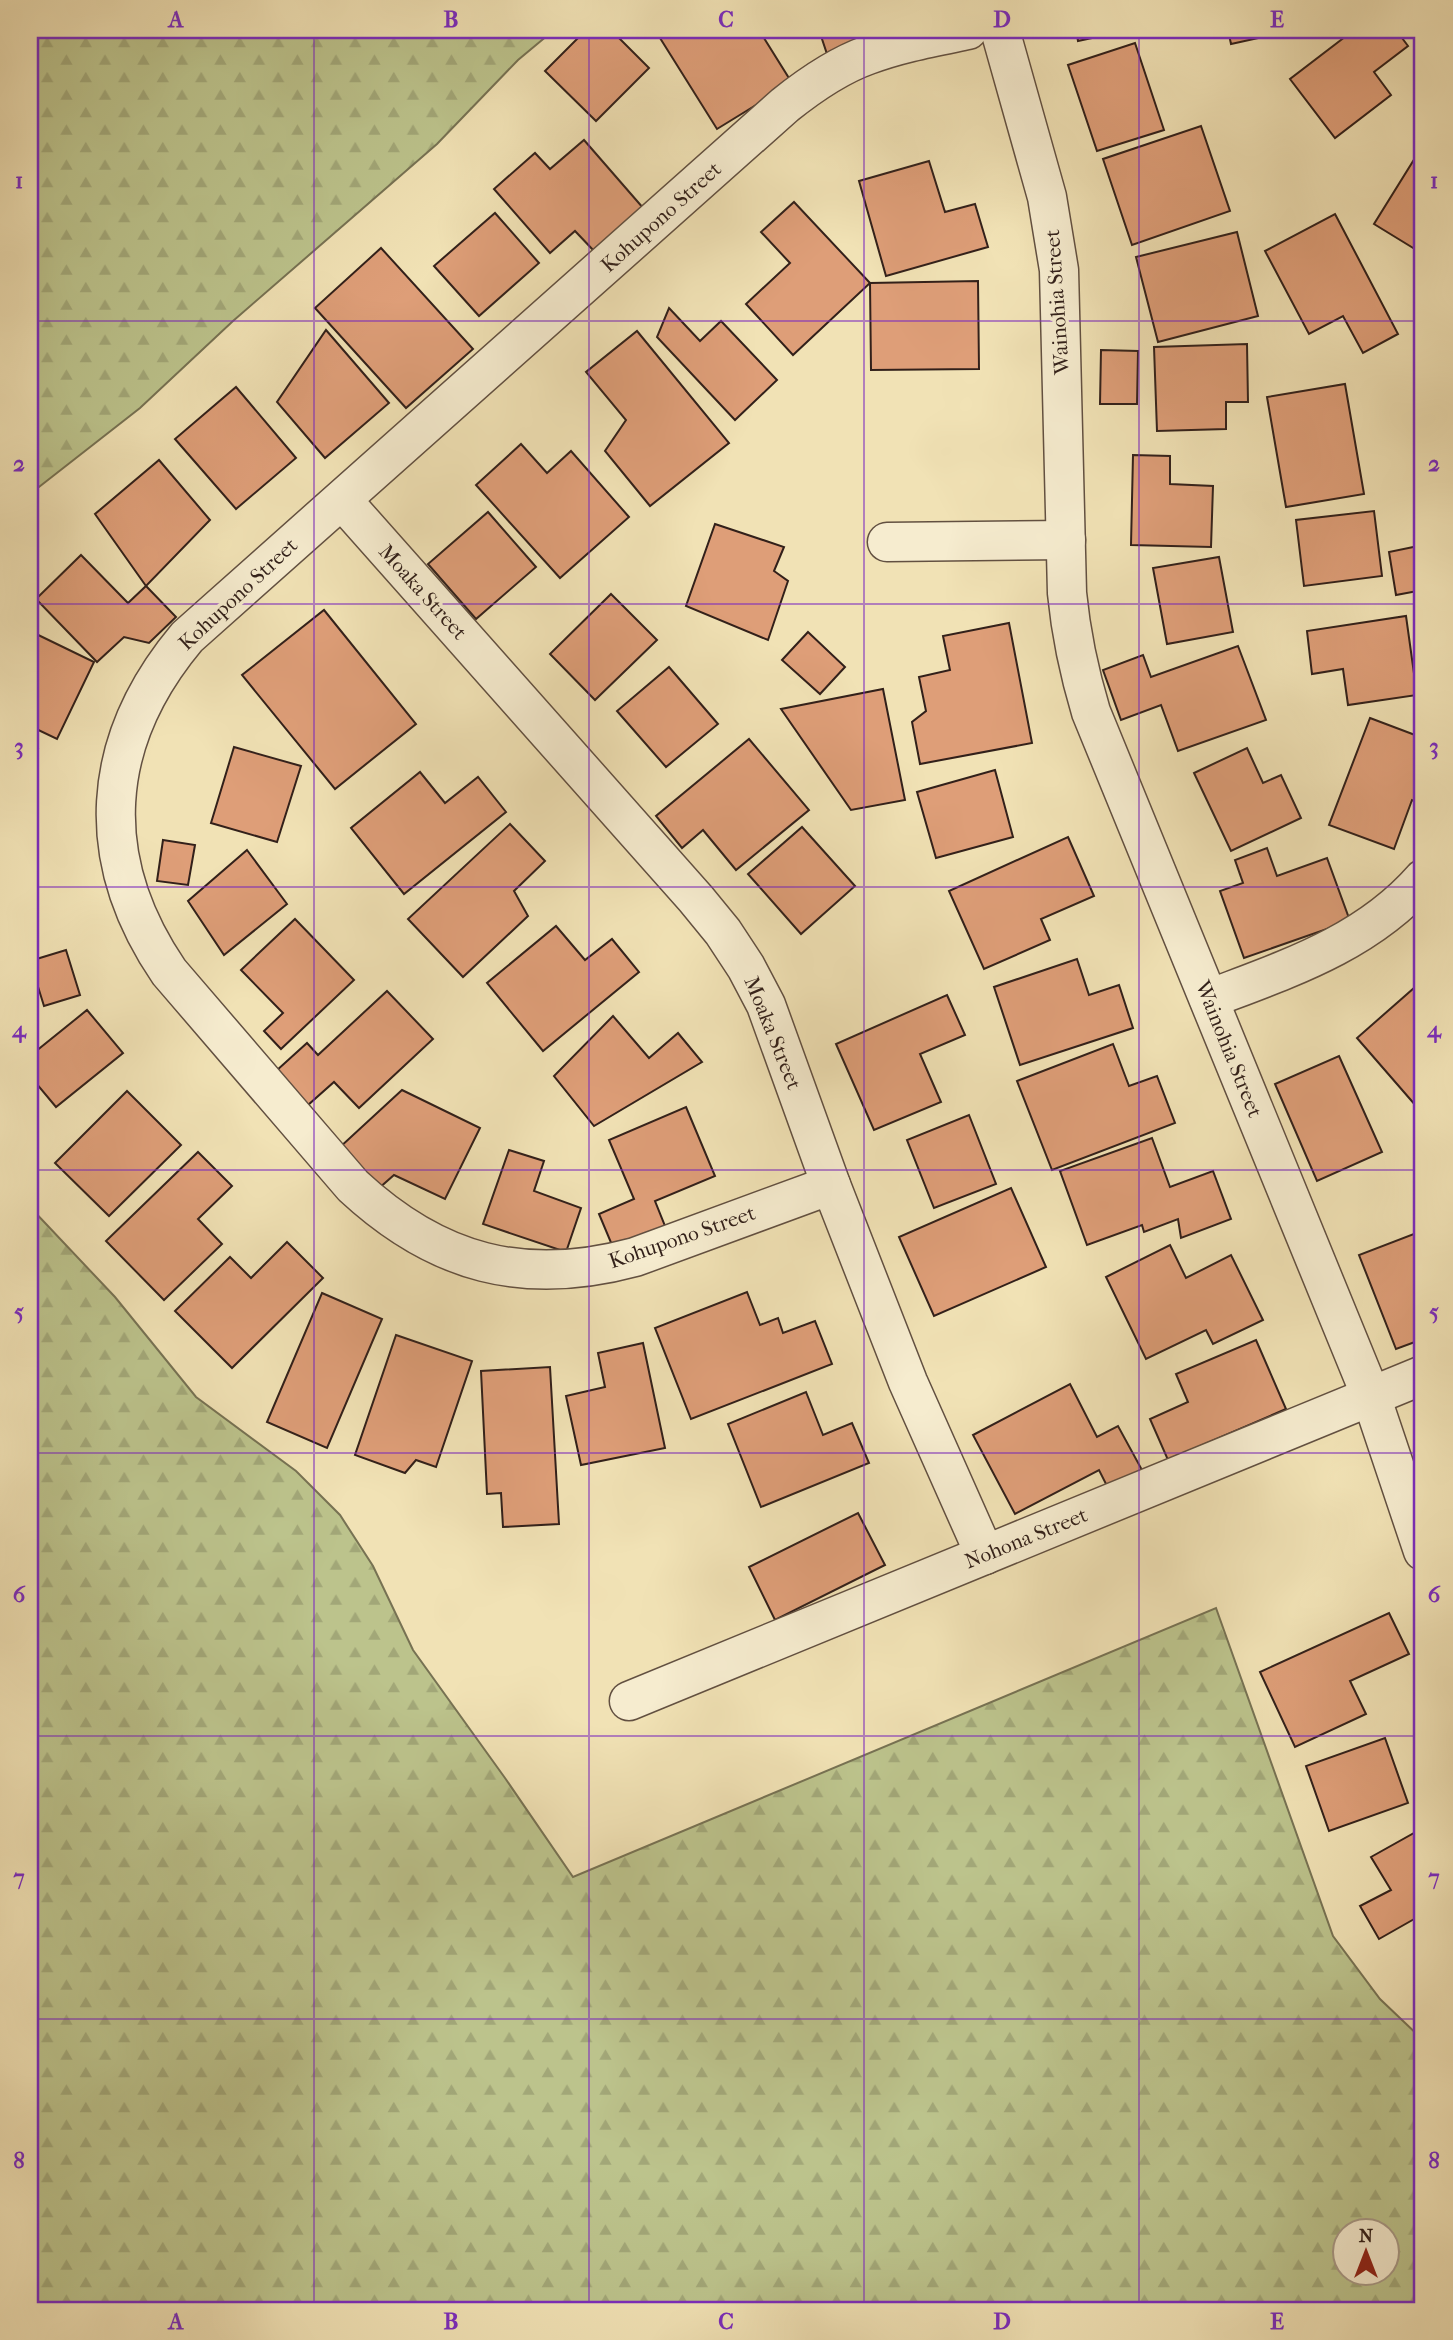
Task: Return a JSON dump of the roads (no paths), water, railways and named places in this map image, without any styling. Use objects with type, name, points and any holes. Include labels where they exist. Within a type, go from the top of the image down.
[{"type":"street","name":"Kohupono Street","points":[[831,1185],[635,1257],[606,1265],[545,1270],[514,1269],[484,1263],[427,1241],[401,1226],[353,1186],[169,972],[152,947],[138,920],[120,862],[117,832],[120,772],[136,713],[167,661],[187,637],[802,92],[837,69],[865,55],[968,30]]},
{"type":"street","name":"Wainohia Street","points":[[1000,30],[1047,197],[1057,258],[1067,593],[1079,674],[1091,712],[1371,1396],[1423,1552]]},
{"type":"street","name":"Moaka Street","points":[[342,500],[696,899],[723,932],[746,967],[766,1005],[831,1185],[908,1382],[985,1555]]},
{"type":"street","points":[[887,542],[1066,540]]},
{"type":"street","points":[[1209,999],[1322,955],[1355,937],[1386,914],[1423,879]]},
{"type":"street","name":"Nohona Street","points":[[629,1701],[1423,1375]]}]
